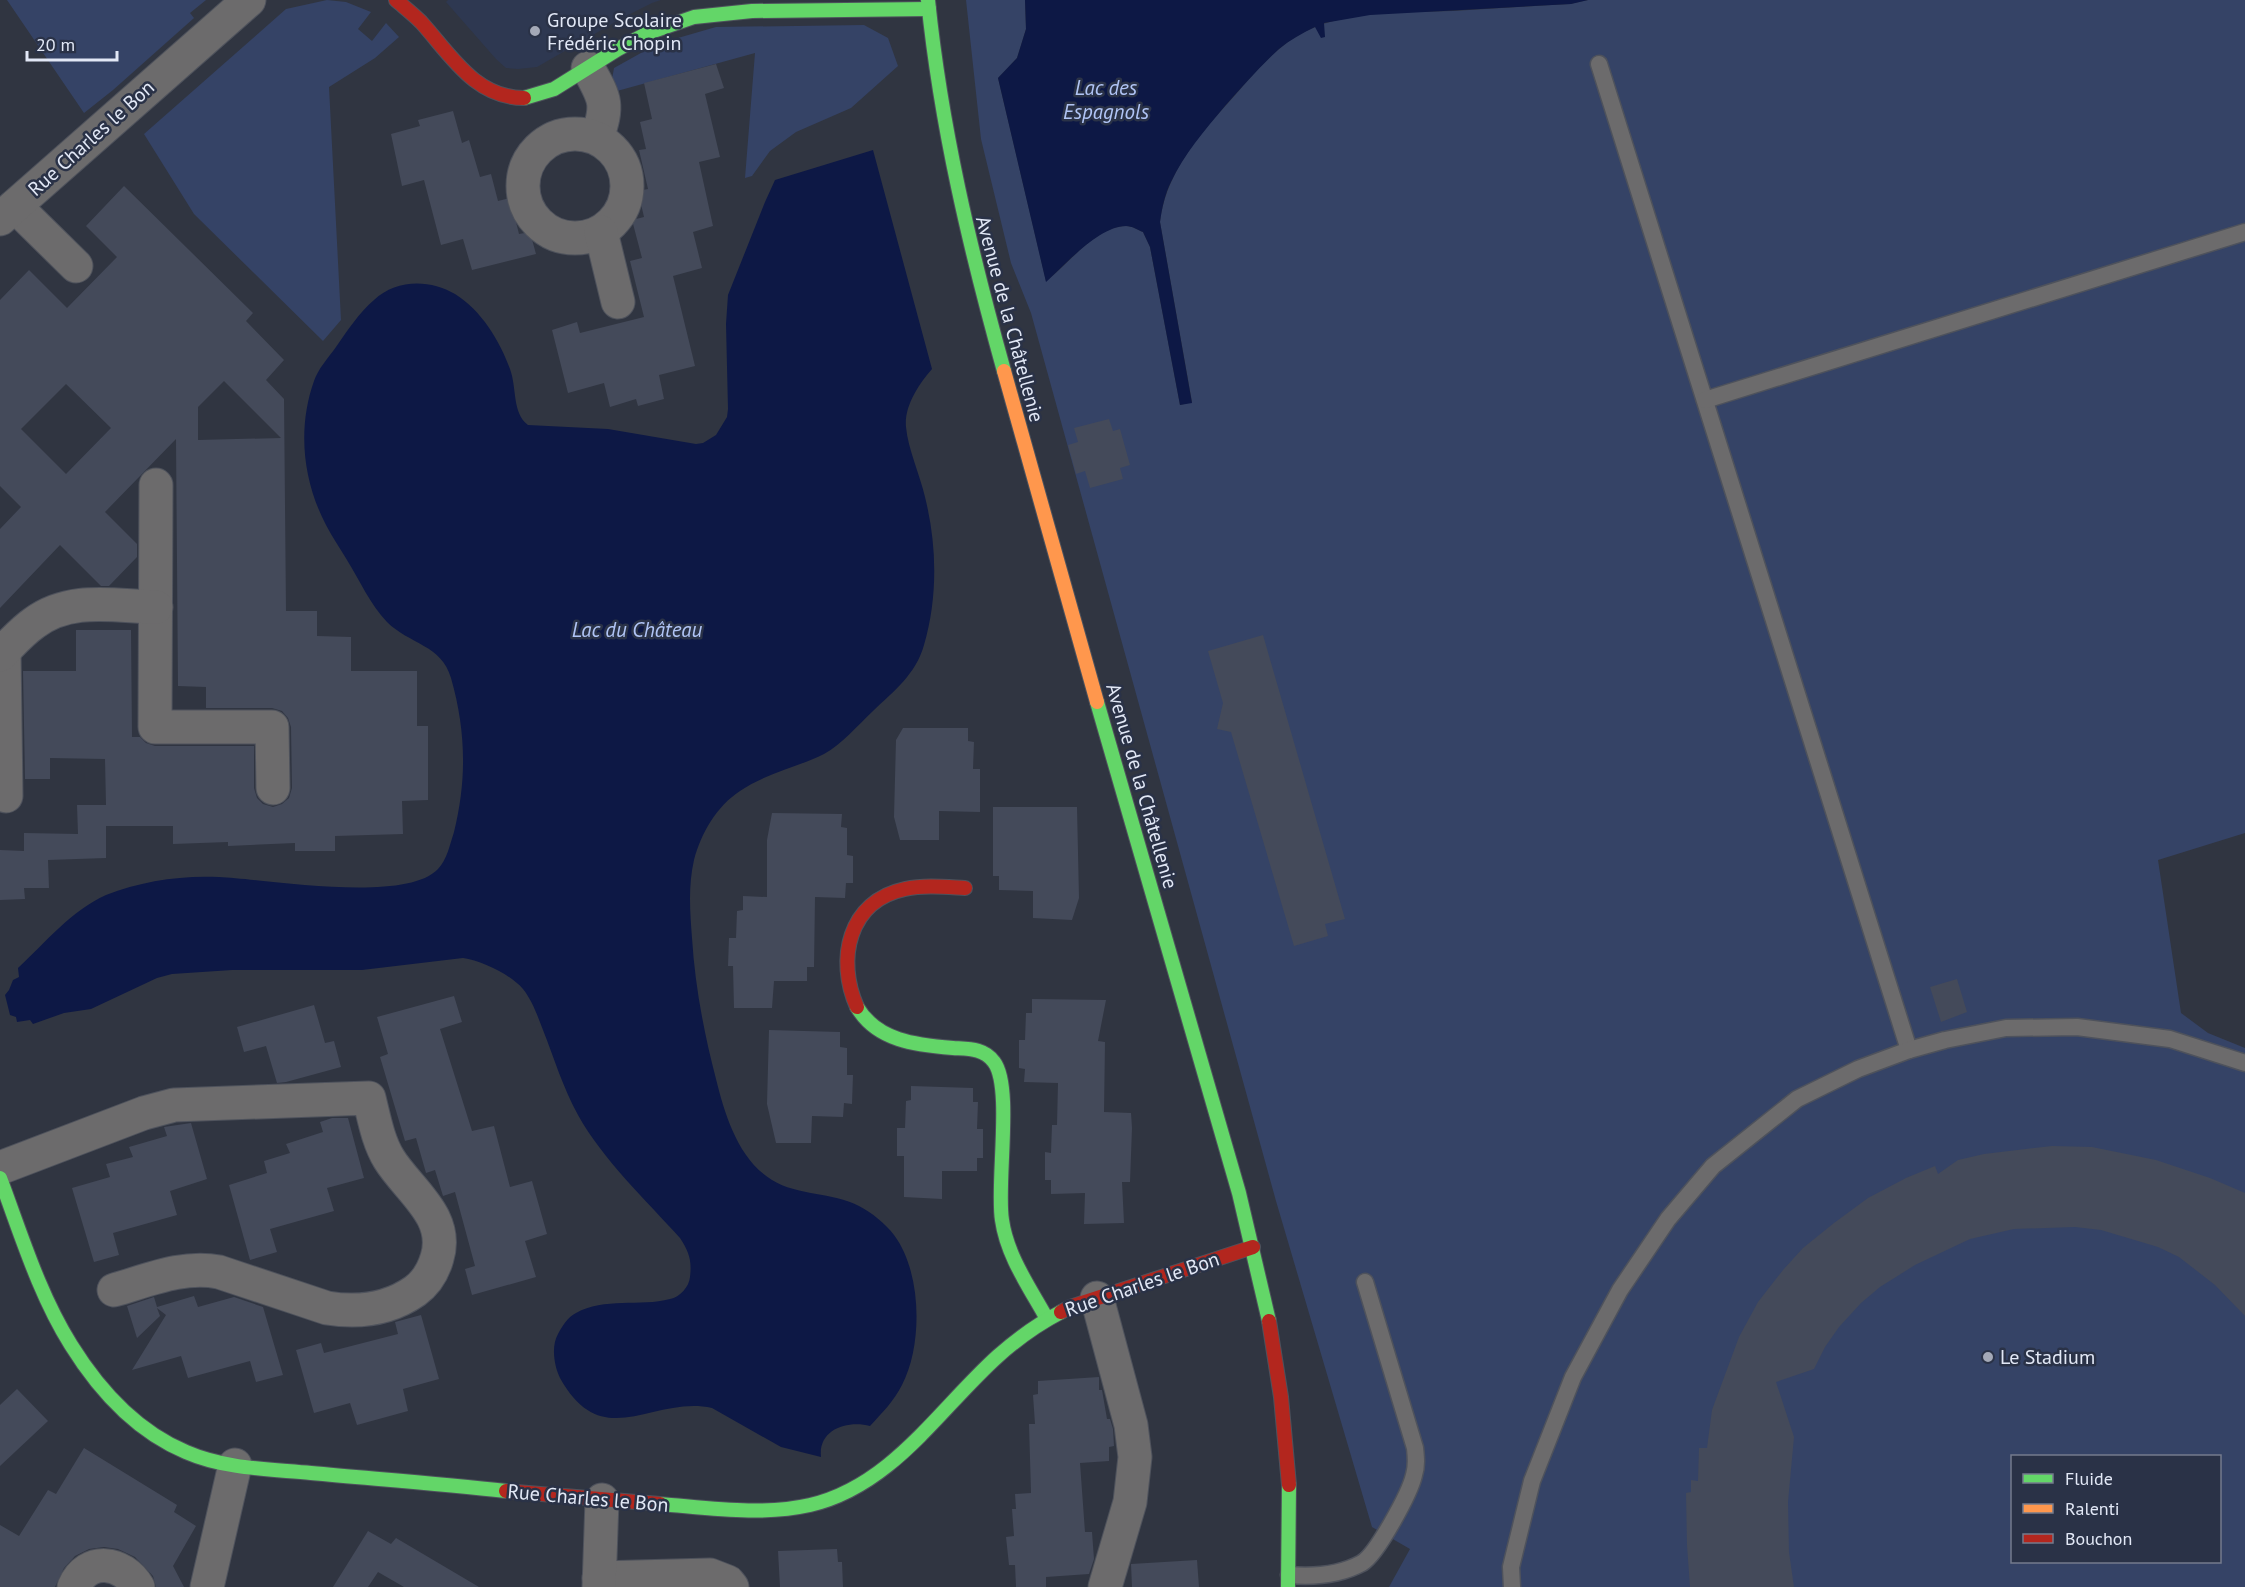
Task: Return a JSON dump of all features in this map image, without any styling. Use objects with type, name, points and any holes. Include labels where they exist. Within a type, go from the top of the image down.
[{"type":"street","name":"Rue Charles le Bon","points":[[76,266],[8,213],[249,0]]},
{"type":"street","points":[[396,0],[419,20],[463,71],[476,82],[494,93],[512,98],[529,99],[545,93],[653,31],[706,14],[744,10],[929,4]]},
{"type":"street","name":"Avenue de la Châtellenie","points":[[929,4],[944,130],[969,243],[1060,573],[1253,1247],[1268,1317],[1286,1436],[1290,1521],[1289,1581]]},
{"type":"street","points":[[588,68],[604,97],[603,122],[597,138]]},
{"type":"street","points":[[581,134],[597,138],[611,147],[621,160],[627,175],[628,192],[623,208],[614,222],[601,232],[586,237],[569,238],[553,234],[540,225],[529,212],[523,196],[522,180],[527,164],[536,150],[549,140],[565,135],[581,134]]},
{"type":"street","points":[[601,232],[618,302]]},
{"type":"street","points":[[156,485],[155,728],[272,727],[273,788]]},
{"type":"street","points":[[6,796],[2,653],[34,622],[53,611],[74,604],[156,607]]},
{"type":"street","points":[[965,888],[912,887],[890,894],[873,905],[858,921],[849,942],[846,965],[848,985],[861,1014],[887,1037],[908,1043],[980,1051],[996,1064],[1001,1077],[1002,1089],[1001,1218],[1004,1233],[1007,1244],[1047,1319]]},
{"type":"street","points":[[0,1168],[144,1113],[174,1105],[369,1098],[383,1147],[393,1165],[427,1207],[439,1236],[439,1253],[428,1279],[406,1298],[375,1309],[344,1311],[327,1308],[219,1272],[203,1269],[176,1272],[114,1290]]},
{"type":"street","name":"Rue Charles le Bon","points":[[0,1178],[52,1315],[76,1358],[126,1414],[160,1438],[201,1457],[235,1465],[602,1500],[759,1511],[808,1506],[830,1499],[852,1489],[894,1461],[1009,1346],[1047,1319],[1070,1307],[1253,1247]]},
{"type":"street","points":[[1097,1298],[1131,1425],[1135,1457],[1130,1502],[1105,1587]]},
{"type":"street","points":[[207,1587],[235,1465]]},
{"type":"street","points":[[602,1500],[599,1582],[710,1575],[720,1578],[732,1587]]},
{"type":"street","points":[[74,1587],[84,1574],[104,1565],[125,1570],[138,1587]]},
{"type":"lane","points":[[1599,64],[1909,1050]]},
{"type":"lane","points":[[1705,400],[2245,232]]},
{"type":"lane","points":[[1512,1587],[1511,1567],[1532,1481],[1573,1377],[1620,1290],[1668,1219],[1713,1166],[1797,1099],[1858,1069],[1909,1050],[1945,1040],[2006,1029],[2077,1027],[2170,1039],[2245,1063]]},
{"type":"lane","points":[[1289,1581],[1356,1566],[1367,1559],[1378,1546],[1415,1473],[1415,1448],[1365,1282]]},
{"type":"shaded area","points":[[7,0],[206,0],[190,13],[194,18],[84,113]]},
{"type":"shaded area","points":[[327,0],[346,2],[371,12],[358,29],[372,41],[386,23],[399,37],[375,58],[329,87],[341,320],[323,341],[194,214],[144,134],[286,9]]},
{"type":"shaded area","name":"Groupe Scolaire Frédéric Chopin","points":[[448,0],[661,0],[624,17],[537,67],[518,69],[506,68],[496,59],[446,2]]},
{"type":"shaded area","name":"Le Stadium","points":[[966,0],[1025,0],[1026,29],[1017,58],[998,78],[1046,281],[1104,232],[1126,226],[1143,232],[1150,247],[1180,405],[1192,402],[1160,222],[1168,191],[1181,162],[1190,149],[1247,81],[1286,43],[1315,27],[1333,21],[1373,14],[1570,4],[1588,0],[2245,0],[2245,833],[2158,860],[2181,1013],[2208,1033],[2245,1048],[2245,1587],[1389,1587],[1410,1549],[1372,1527],[1276,1201],[1031,313],[1011,263],[981,139]]},
{"type":"shaded area","points":[[864,25],[888,38],[898,66],[851,108],[796,132],[770,151],[752,176],[745,178],[755,53],[617,91],[612,79],[614,68],[657,44],[716,27]]},
{"type":"water","name":"Lac des Espagnols","points":[[1025,0],[1588,0],[1571,4],[1370,15],[1324,23],[1325,37],[1321,38],[1315,27],[1287,43],[1265,62],[1195,143],[1176,172],[1164,201],[1160,222],[1192,403],[1180,405],[1150,247],[1143,232],[1126,226],[1105,232],[1083,248],[1046,282],[998,78],[1017,58],[1026,29]]},
{"type":"water","name":"Lac du Château","points":[[873,150],[932,369],[913,396],[906,419],[909,444],[929,515],[934,552],[934,590],[929,627],[916,665],[910,673],[843,740],[824,754],[749,785],[724,804],[711,821],[701,840],[694,860],[690,889],[693,956],[704,1027],[724,1107],[742,1148],[760,1171],[772,1180],[793,1189],[838,1198],[859,1206],[873,1215],[894,1235],[910,1268],[914,1288],[916,1330],[914,1350],[902,1385],[892,1402],[870,1426],[853,1424],[829,1433],[821,1447],[821,1457],[781,1447],[712,1408],[690,1406],[630,1417],[611,1418],[593,1413],[576,1401],[560,1378],[556,1368],[554,1350],[556,1339],[570,1317],[598,1305],[674,1298],[686,1288],[691,1266],[688,1252],[680,1238],[626,1179],[588,1132],[568,1094],[529,998],[517,983],[503,973],[487,965],[463,958],[362,970],[232,970],[172,974],[157,978],[91,1009],[64,1013],[33,1024],[30,1020],[17,1022],[16,1017],[10,1015],[5,995],[13,980],[19,977],[18,968],[59,928],[94,901],[119,890],[162,880],[205,877],[334,887],[396,885],[421,879],[438,869],[444,861],[454,832],[463,774],[460,717],[451,678],[440,658],[387,622],[370,600],[318,508],[312,491],[305,454],[305,418],[316,377],[358,316],[369,305],[383,293],[403,285],[424,284],[455,294],[481,317],[501,348],[512,376],[519,414],[528,425],[608,429],[696,444],[703,443],[716,435],[727,417],[728,295],[775,180]]},
{"type":"building","points":[[716,64],[724,88],[705,94],[720,157],[699,162],[713,226],[693,232],[702,268],[673,276],[695,366],[659,375],[664,399],[638,406],[636,399],[610,407],[604,383],[568,393],[552,330],[577,322],[580,333],[644,317],[630,261],[642,258],[632,220],[644,217],[638,191],[648,189],[639,150],[646,149],[640,122],[652,119],[644,83]]},
{"type":"building","points":[[453,111],[462,143],[469,140],[480,177],[491,174],[498,201],[510,198],[519,234],[530,232],[536,254],[472,270],[463,239],[441,245],[424,180],[402,186],[391,134],[420,126],[418,120]]},
{"type":"building","points":[[124,186],[253,313],[246,321],[284,360],[266,380],[284,399],[286,611],[317,611],[317,636],[351,637],[351,671],[417,671],[417,726],[428,726],[428,800],[402,801],[403,834],[335,836],[335,851],[295,851],[295,843],[228,846],[228,842],[173,844],[173,826],[106,826],[106,858],[48,860],[49,888],[24,888],[25,899],[0,900],[0,850],[24,851],[24,833],[78,834],[77,805],[106,805],[105,759],[50,758],[50,779],[25,779],[23,671],[76,671],[76,630],[131,630],[132,737],[140,737],[146,743],[155,746],[254,746],[254,788],[257,798],[263,804],[273,807],[289,798],[292,788],[291,727],[282,711],[272,708],[206,708],[206,687],[178,686],[176,439],[105,512],[137,544],[137,557],[109,586],[101,586],[60,545],[0,608],[0,529],[21,507],[0,486],[0,300],[29,270],[67,308],[117,257],[86,226]],"holes":[[[224,381],[281,438],[198,440],[198,407]],[[66,384],[111,428],[66,474],[21,429]]]},
{"type":"building","points":[[1109,419],[1113,431],[1120,429],[1130,465],[1120,468],[1123,479],[1090,488],[1085,471],[1076,474],[1068,445],[1078,442],[1074,428]]},
{"type":"building","points":[[1263,635],[1345,919],[1325,924],[1328,936],[1294,946],[1231,732],[1217,729],[1223,703],[1208,651]]},
{"type":"building","points":[[903,728],[968,728],[968,741],[974,742],[973,769],[980,769],[980,812],[939,811],[939,840],[900,840],[894,817],[896,740]]},
{"type":"building","points":[[993,807],[1077,807],[1079,898],[1072,920],[1033,918],[1033,891],[999,890],[999,876],[993,876]]},
{"type":"building","points":[[772,813],[842,814],[841,827],[847,828],[847,855],[853,856],[853,883],[846,883],[845,898],[815,897],[814,967],[807,967],[807,981],[774,981],[772,1008],[734,1008],[733,966],[728,966],[729,938],[736,938],[737,911],[743,910],[743,896],[767,897],[767,840]]},
{"type":"building","points":[[1957,979],[1967,1012],[1941,1022],[1930,987]]},
{"type":"building","points":[[454,996],[462,1022],[440,1029],[472,1131],[494,1126],[510,1187],[532,1181],[547,1234],[525,1241],[536,1277],[472,1295],[465,1269],[475,1266],[455,1192],[443,1196],[435,1170],[426,1173],[416,1138],[405,1141],[380,1057],[388,1054],[377,1017]]},
{"type":"building","points":[[1032,999],[1106,1000],[1098,1041],[1105,1042],[1104,1112],[1131,1113],[1130,1182],[1122,1182],[1124,1223],[1084,1224],[1085,1193],[1051,1194],[1051,1180],[1045,1180],[1045,1152],[1051,1153],[1052,1125],[1057,1125],[1058,1083],[1024,1082],[1025,1069],[1019,1068],[1019,1040],[1025,1040],[1026,1013],[1032,1013]]},
{"type":"building","points":[[314,1005],[325,1043],[334,1041],[341,1067],[277,1083],[266,1046],[244,1052],[237,1027]]},
{"type":"building","points":[[769,1030],[840,1032],[840,1047],[847,1048],[847,1075],[853,1075],[852,1104],[844,1103],[843,1117],[812,1116],[811,1143],[776,1143],[767,1104]]},
{"type":"building","points":[[911,1086],[973,1088],[973,1102],[978,1102],[977,1129],[983,1129],[983,1158],[977,1158],[977,1171],[942,1171],[942,1199],[904,1197],[904,1156],[897,1156],[897,1128],[905,1128],[906,1101],[911,1100]]},
{"type":"building","points":[[332,1118],[348,1118],[364,1178],[327,1188],[334,1211],[270,1229],[277,1252],[250,1260],[229,1185],[267,1173],[264,1161],[290,1153],[286,1144],[323,1132],[320,1122]]},
{"type":"building","points":[[191,1123],[207,1179],[170,1191],[177,1215],[113,1233],[119,1255],[94,1262],[72,1188],[110,1177],[106,1164],[133,1157],[129,1147],[167,1136],[164,1127]]},
{"type":"building","points":[[2052,1146],[2092,1147],[2156,1160],[2210,1178],[2245,1193],[2245,1316],[2215,1285],[2179,1257],[2158,1247],[2101,1230],[2075,1227],[2014,1229],[1970,1239],[1915,1265],[1880,1287],[1861,1303],[1839,1327],[1825,1347],[1814,1369],[1776,1382],[1794,1437],[1788,1502],[1789,1552],[1794,1587],[1690,1587],[1686,1493],[1691,1492],[1691,1480],[1698,1481],[1699,1448],[1707,1448],[1712,1410],[1739,1337],[1758,1302],[1783,1270],[1803,1248],[1834,1223],[1868,1198],[1906,1178],[1935,1166],[1938,1174],[1958,1160],[1984,1154]]},
{"type":"building","points":[[194,1296],[198,1307],[234,1297],[263,1307],[283,1375],[256,1382],[250,1361],[188,1378],[181,1356],[132,1370],[166,1315],[157,1308],[160,1316],[137,1338],[127,1306],[154,1297],[157,1307]]},
{"type":"building","points":[[421,1315],[439,1379],[403,1389],[408,1411],[357,1425],[350,1403],[314,1413],[296,1350],[321,1343],[324,1353],[398,1334],[395,1322]]},
{"type":"building","points":[[1099,1377],[1099,1390],[1102,1390],[1107,1419],[1110,1419],[1113,1429],[1114,1446],[1109,1447],[1109,1461],[1080,1463],[1085,1532],[1092,1532],[1094,1559],[1089,1574],[1046,1577],[1046,1587],[1016,1587],[1015,1565],[1009,1565],[1006,1537],[1014,1536],[1012,1509],[1016,1509],[1015,1494],[1031,1493],[1029,1424],[1035,1424],[1033,1395],[1038,1394],[1038,1381]]},
{"type":"building","points":[[17,1389],[48,1421],[0,1466],[0,1405]]},
{"type":"building","points":[[84,1448],[177,1505],[174,1512],[196,1526],[173,1566],[184,1587],[156,1587],[153,1576],[135,1557],[118,1549],[104,1547],[89,1549],[75,1556],[64,1568],[55,1587],[0,1587],[0,1525],[19,1536],[48,1490],[56,1494]]},
{"type":"building","points":[[368,1531],[391,1544],[396,1538],[479,1587],[404,1587],[378,1572],[368,1587],[333,1587]]},
{"type":"building","points":[[837,1549],[838,1562],[842,1562],[843,1587],[780,1587],[778,1551]]},
{"type":"building","points":[[1197,1560],[1199,1587],[1132,1587],[1131,1564]]},
{"type":"traffic: fast","points":[[928,0],[941,94],[958,187],[1004,371]]},
{"type":"traffic: fast","points":[[524,98],[554,89],[648,33],[694,17],[752,11],[929,9]]},
{"type":"traffic: fast","points":[[1097,702],[1239,1193],[1269,1321]]},
{"type":"traffic: fast","points":[[857,1007],[865,1018],[886,1034],[912,1043],[975,1050],[990,1057],[994,1062],[1000,1075],[1002,1092],[1002,1220],[1009,1246],[1020,1271],[1047,1319]]},
{"type":"traffic: fast","points":[[0,1178],[40,1285],[71,1345],[94,1378],[120,1408],[151,1433],[201,1458],[232,1465],[506,1491]]},
{"type":"traffic: fast","points":[[660,1504],[754,1511],[810,1505],[839,1495],[866,1481],[890,1463],[913,1443],[998,1356],[1028,1332],[1061,1312]]},
{"type":"traffic: fast","points":[[1288,1587],[1289,1485]]},
{"type":"traffic: slow","points":[[1004,371],[1097,702]]},
{"type":"traffic: jam","points":[[396,0],[421,22],[453,60],[478,82],[491,91],[524,98]]},
{"type":"traffic: jam","points":[[857,1007],[851,989],[848,952],[859,919],[870,906],[886,896],[905,889],[965,888]]},
{"type":"traffic: jam","points":[[1061,1312],[1070,1307],[1253,1247]]},
{"type":"traffic: jam","points":[[1269,1321],[1281,1397],[1289,1485]]},
{"type":"traffic: jam","points":[[506,1491],[660,1504]]},
{"type":"place","name":"Groupe Scolaire Frédéric Chopin","points":[[535,31]]},
{"type":"place","name":"Le Stadium","points":[[1988,1357]]}]
